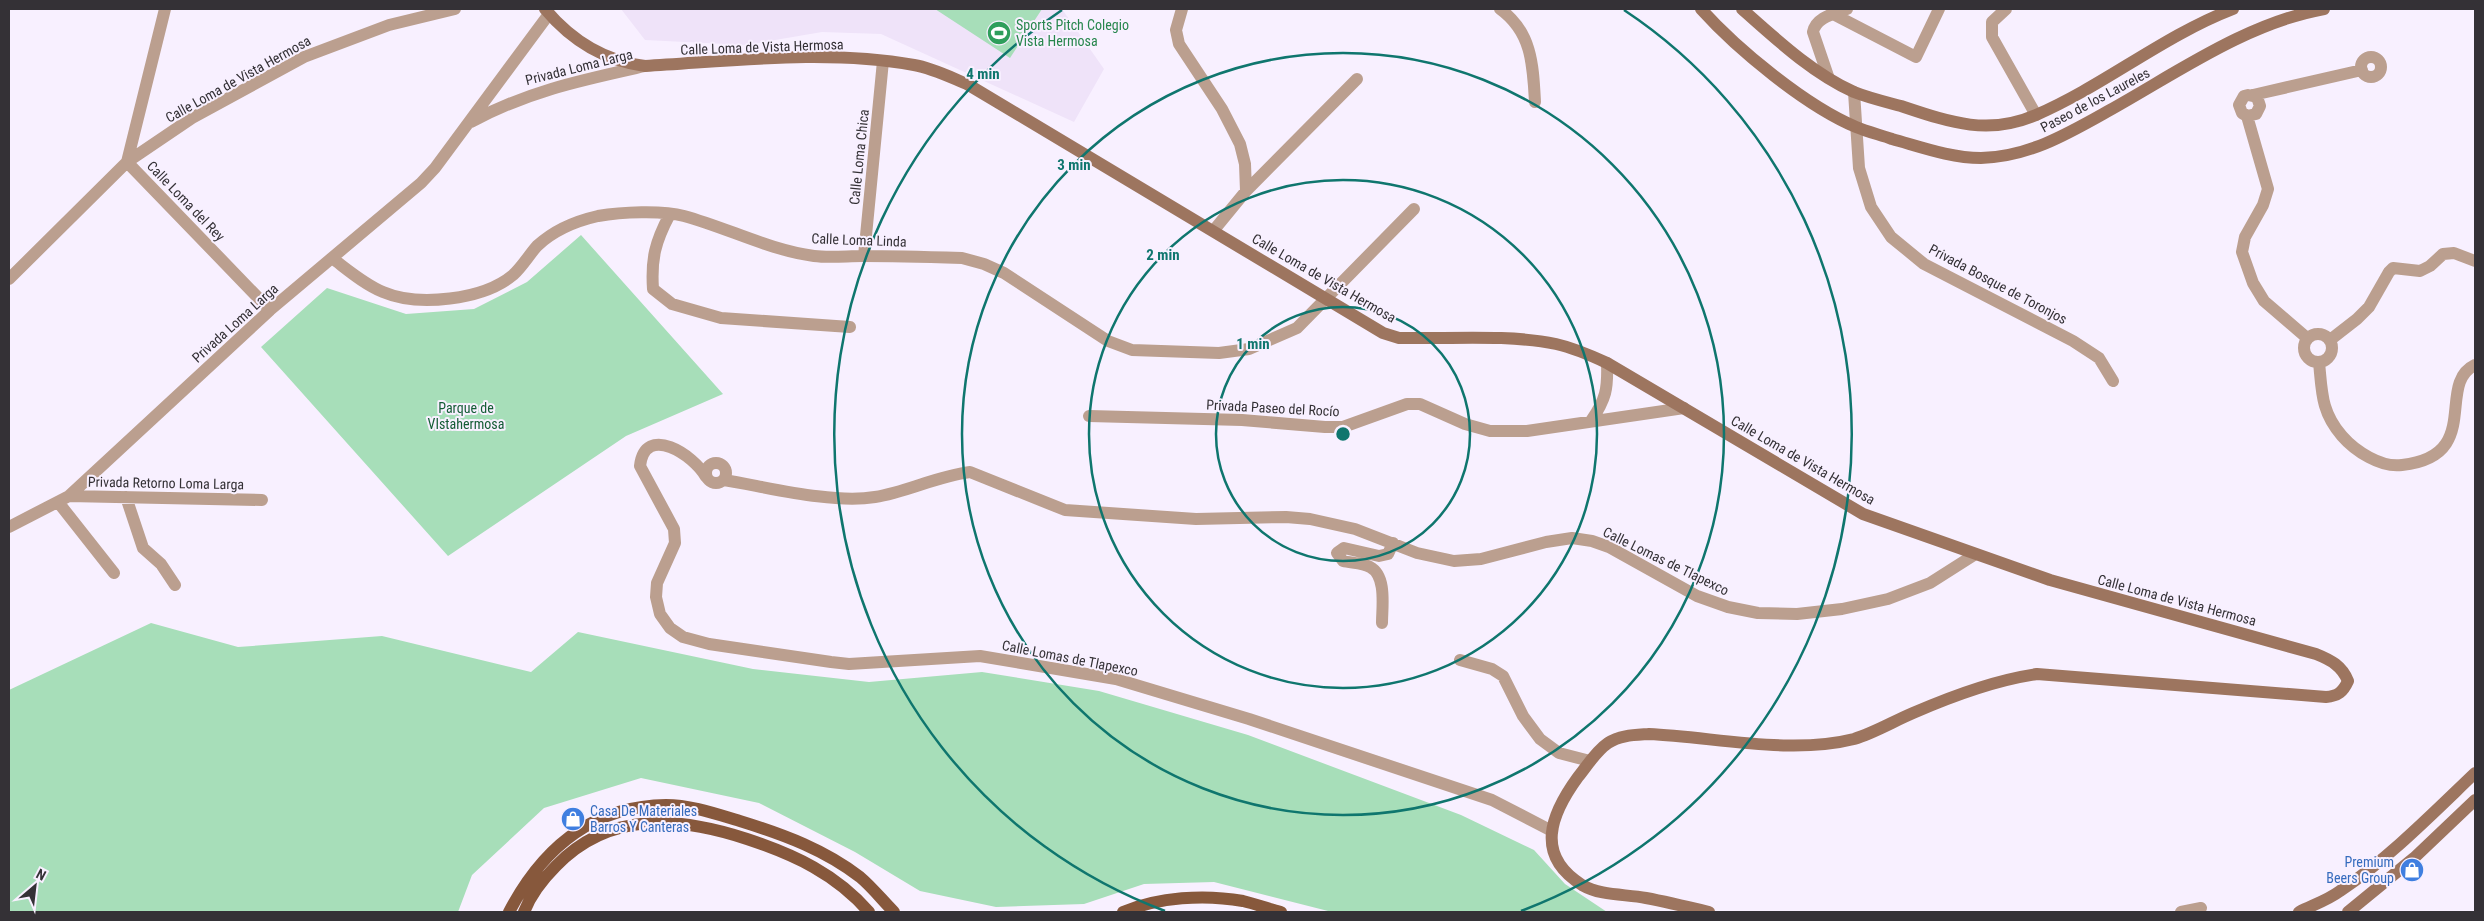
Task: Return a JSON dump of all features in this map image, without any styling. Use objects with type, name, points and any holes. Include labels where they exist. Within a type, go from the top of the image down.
[{"type":"main road","points":[[509,912],[536,867],[558,845],[583,827],[616,812],[666,805],[707,811],[778,833],[825,854],[860,878],[894,912]]},
{"type":"main road","points":[[524,912],[535,890],[547,875],[561,860],[586,842],[630,826],[666,822],[708,827],[787,854],[823,871],[855,896],[869,912]]},
{"type":"main road","points":[[1123,912],[1140,905],[1185,898],[1242,901],[1281,912]]},
{"type":"street","name":"Calle Loma del Rey","points":[[165,9],[127,162],[270,310]]},
{"type":"street","name":"Calle Loma de Vista Hermosa","points":[[9,279],[127,162],[192,118],[304,57],[389,25],[455,9]]},
{"type":"street","points":[[1182,9],[1176,30],[1179,44],[1222,109],[1240,144],[1246,164],[1246,190]]},
{"type":"street","points":[[1500,9],[1521,28],[1529,46],[1535,102]]},
{"type":"street","name":"Paseo de los Laureles","points":[[1701,9],[1718,28],[1769,72],[1813,102],[1856,127],[1937,152],[1980,158],[2023,153],[2065,136],[2236,39],[2301,13],[2324,9]]},
{"type":"street","name":"Paseo de los Laureles","points":[[1742,9],[1784,46],[1854,92],[1945,120],[1978,127],[2006,125],[2036,115],[2072,97],[2155,47],[2211,17],[2233,9]]},
{"type":"street","points":[[1828,76],[1813,32],[1816,21],[1847,9]]},
{"type":"street","points":[[1833,14],[1916,57],[1939,9]]},
{"type":"street","points":[[1988,9],[1992,22],[1992,37],[2036,115]]},
{"type":"street","points":[[1992,22],[2006,9]]},
{"type":"street","name":"Calle Loma de Vista Hermosa","points":[[547,11],[580,42],[622,63],[645,66],[822,57],[915,65],[967,84],[1214,230],[1383,333],[1399,338],[1525,340],[1556,344],[1583,352],[1607,363],[1864,514],[1974,555],[2050,580],[2316,654],[2338,664],[2348,681],[2340,693],[2326,697],[2036,674],[2012,678],[1919,710],[1856,738],[1829,744],[1798,746],[1649,734],[1626,736],[1608,743],[1590,761],[1559,807],[1550,830]]},
{"type":"street","name":"Privada Loma Larga","points":[[9,527],[63,499],[270,310],[421,183],[467,125],[547,11]]},
{"type":"street","name":"Calle Loma Chica","points":[[864,256],[883,61]]},
{"type":"street","name":"Privada Loma Larga","points":[[467,125],[503,105],[532,94],[645,66]]},
{"type":"street","points":[[2307,338],[2264,301],[2253,283],[2242,252],[2245,237],[2263,205],[2268,190],[2247,116],[2256,114],[2260,106],[2257,97],[2253,95],[2330,79],[2362,70]]},
{"type":"street","points":[[1214,230],[1246,190],[1358,78]]},
{"type":"street","name":"Privada Bosque de Toronjos","points":[[1854,92],[1859,168],[1871,207],[1891,238],[1924,264],[2073,340],[2099,358],[2113,381]]},
{"type":"street","name":"Calle Loma Linda","points":[[332,258],[360,279],[383,292],[406,298],[438,299],[465,296],[490,288],[513,275],[551,234],[574,223],[598,216],[628,213],[682,215],[785,249],[815,256],[962,258],[984,264],[1004,273],[1108,341],[1132,350],[1220,353],[1249,349],[1297,328],[1414,209]]},
{"type":"street","points":[[670,214],[662,230],[651,263],[652,290],[672,304],[721,318],[850,327]]},
{"type":"street","points":[[2330,340],[2357,320],[2369,307],[2393,268],[2420,271],[2443,254],[2454,253],[2475,261]]},
{"type":"street","points":[[2314,334],[2323,334],[2330,340],[2332,350],[2328,358],[2319,362],[2311,360],[2305,354],[2303,346],[2307,338],[2314,334]]},
{"type":"street","points":[[2319,362],[2323,406],[2334,426],[2350,444],[2374,459],[2396,466],[2419,464],[2436,455],[2449,442],[2456,424],[2460,380],[2466,370],[2475,365]]},
{"type":"street","points":[[1591,421],[1603,403],[1608,387],[1607,363]]},
{"type":"street","name":"Privada Paseo del Rocío","points":[[1089,416],[1242,420],[1325,427],[1343,426],[1406,404],[1420,404],[1466,424],[1490,431],[1527,431],[1684,408]]},
{"type":"street","name":"Calle Lomas de Tlapexco","points":[[1550,830],[1492,800],[1249,719],[1116,679],[980,656],[849,664],[710,644],[683,636],[670,628],[660,614],[656,597],[657,583],[676,542],[674,529],[640,466],[641,457],[647,449],[656,444],[666,445],[700,466],[706,477],[713,483],[724,480],[852,500],[903,492],[958,473],[970,472],[1065,510],[1196,519],[1286,517],[1310,520],[1355,530],[1417,553],[1454,561],[1481,559],[1546,542],[1572,538],[1592,541],[1609,547],[1697,596],[1728,607],[1758,613],[1842,609],[1888,598],[1930,583],[1974,555]]},
{"type":"street","points":[[126,497],[143,548],[161,564],[175,585]]},
{"type":"street","name":"Privada Retorno Loma Larga","points":[[63,499],[126,497],[262,500]]},
{"type":"street","points":[[63,499],[114,573]]},
{"type":"street","points":[[1382,623],[1381,580],[1377,573],[1370,567],[1343,561],[1338,553],[1344,548],[1379,556],[1388,554],[1392,544]]},
{"type":"street","points":[[1460,660],[1492,668],[1503,676],[1523,716],[1540,739],[1559,753],[1590,761]]},
{"type":"street","points":[[2299,912],[2339,892],[2364,873],[2396,847],[2475,773]]},
{"type":"street","points":[[2348,912],[2378,888],[2475,800]]},
{"type":"street","points":[[1550,830],[1553,849],[1563,869],[1583,885],[1602,892],[1645,898],[1709,912]]},
{"type":"street","points":[[2364,873],[2378,888]]},
{"type":"street","points":[[2181,912],[2201,908]]},
{"type":"shaded area","points":[[621,9],[1062,9],[1104,69],[1074,122],[881,34],[822,32],[746,45],[645,40]]},
{"type":"green space","name":"Sports Pitch Colegio Vista Hermosa","points":[[935,9],[1042,9],[1010,58]]},
{"type":"green space","name":"Parque de VIstahermosa","points":[[581,235],[723,394],[626,436],[448,556],[261,347],[327,288],[406,314],[474,309],[527,282]]},
{"type":"green space","points":[[151,623],[238,647],[382,636],[531,672],[578,632],[753,669],[869,682],[982,672],[1099,691],[1248,735],[1461,815],[1534,850],[1565,884],[1607,912],[1332,912],[1214,882],[1144,884],[1084,904],[996,907],[920,891],[855,852],[759,803],[641,778],[544,808],[472,875],[458,912],[9,912],[9,690]]},
{"type":"place","name":"Sports Pitch Colegio Vista Hermosa","points":[[999,33]]},
{"type":"place","name":"Casa De Materiales Barros Y Canteras","points":[[573,819]]},
{"type":"place","name":"Premium Beers Group","points":[[2412,870]]}]
